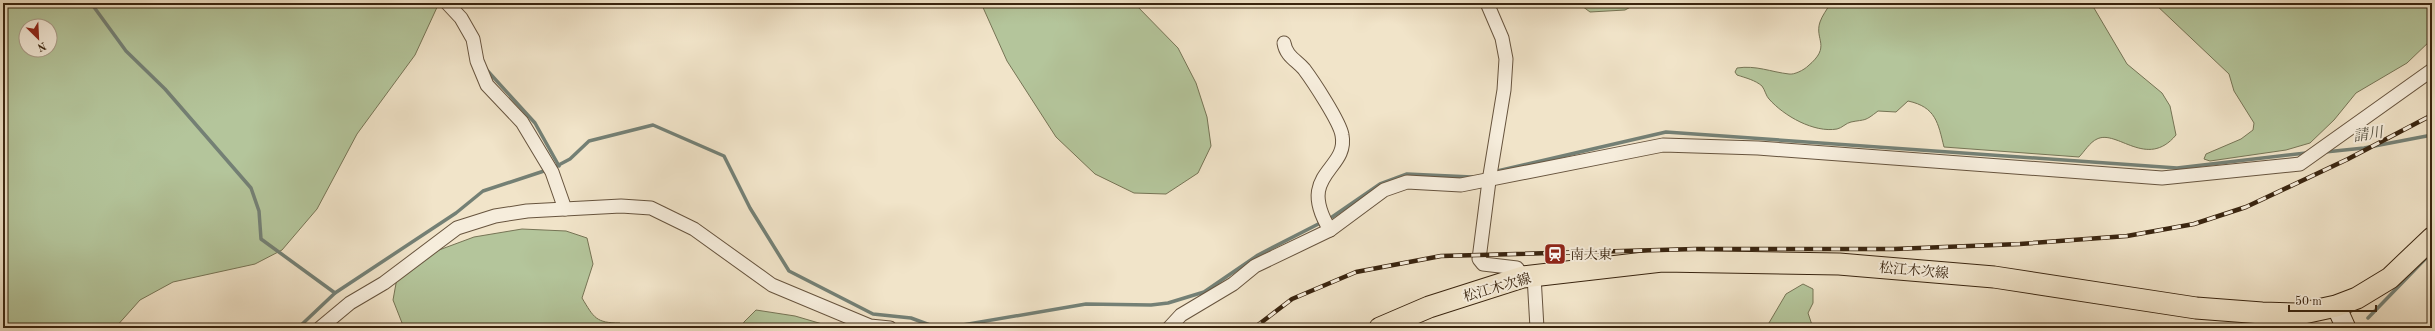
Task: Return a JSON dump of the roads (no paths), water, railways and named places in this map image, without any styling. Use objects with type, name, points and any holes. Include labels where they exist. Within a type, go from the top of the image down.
[{"type":"main road","name":"松江木次線","points":[[1380,328],[1429,307],[1529,276],[1662,261],[1839,264],[1994,277],[2196,308],[2254,313],[2299,314],[2336,306],[2357,298],[2390,278],[2432,238]]},
{"type":"street","points":[[447,3],[461,18],[473,39],[477,61],[487,85],[522,122],[552,172],[565,209]]},
{"type":"street","points":[[1487,3],[1502,38],[1506,59],[1504,90],[1490,175],[1480,262],[1490,265],[1517,268],[1529,276],[1538,328]]},
{"type":"street","points":[[1284,43],[1287,53],[1303,69],[1342,133],[1339,153],[1318,186],[1318,204],[1326,225]]},
{"type":"street","points":[[1169,328],[1181,315],[1233,284],[1255,266],[1384,190],[1407,182],[1462,186],[1490,175],[1663,145],[1758,148],[2162,178],[2300,164],[2432,70]]},
{"type":"street","points":[[320,328],[350,303],[384,283],[457,228],[495,216],[565,209],[621,206],[651,208],[694,229],[772,285],[870,326],[890,328]]},
{"type":"street","points":[[2336,306],[2346,328]]},
{"type":"waterway","points":[[91,3],[126,51],[165,89],[251,188],[259,211],[261,239],[335,293]]},
{"type":"waterway","points":[[485,68],[535,123],[559,166]]},
{"type":"waterway","points":[[553,168],[570,159],[589,141],[653,125],[724,156],[750,208],[789,271],[873,314],[911,318],[938,328]]},
{"type":"waterway","points":[[1493,172],[1666,132],[2177,168],[2306,153]]},
{"type":"waterway","name":"請川","points":[[2325,152],[2364,148],[2432,135]]},
{"type":"waterway","points":[[298,328],[335,293],[456,213],[483,191],[547,170]]},
{"type":"waterway","points":[[945,328],[1086,304],[1151,305],[1168,303],[1204,292],[1258,255],[1332,217],[1380,184],[1407,174],[1472,177]]},
{"type":"waterway","points":[[2368,318],[2430,254]]},
{"type":"railway","points":[[1254,328],[1292,299],[1356,272],[1441,256],[1695,249],[1894,249],[2020,244],[2127,236],[2194,224],[2246,207],[2348,159],[2432,115]]},
{"type":"place","name":"南大東","points":[[1555,254]]}]
